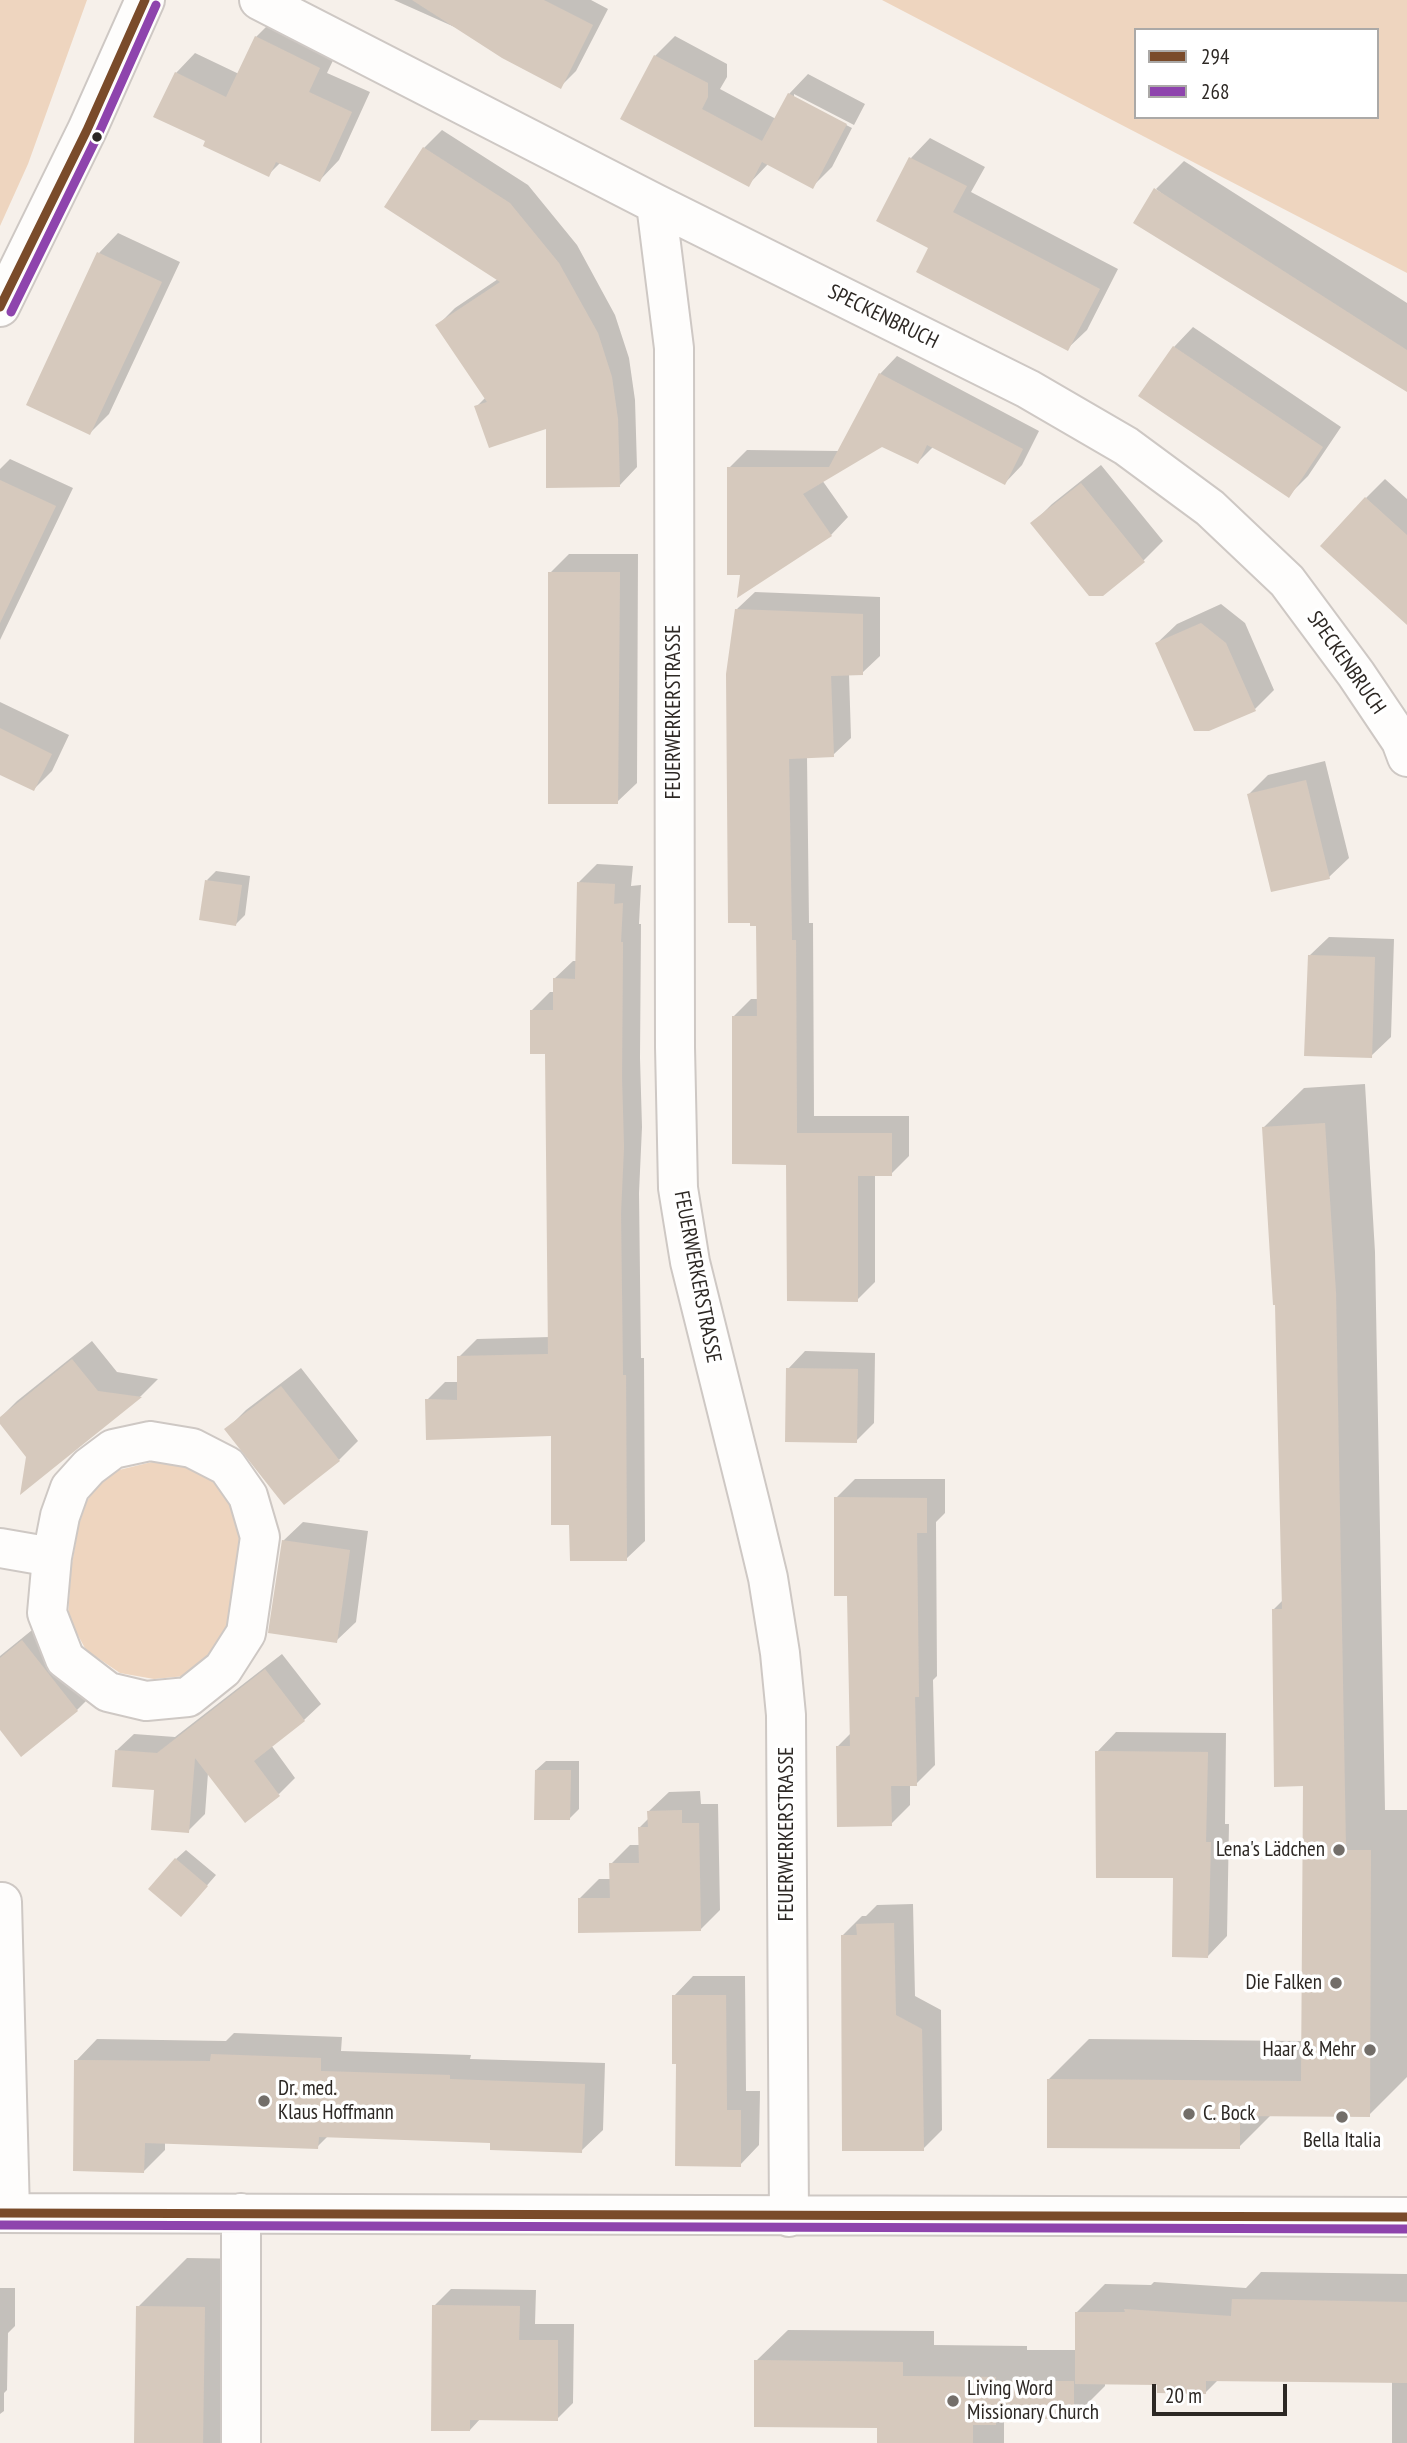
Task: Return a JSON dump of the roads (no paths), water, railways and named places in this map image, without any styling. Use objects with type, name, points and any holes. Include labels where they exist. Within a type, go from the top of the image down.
[{"type":"street","points":[[0,307],[87,130],[145,0]]},
{"type":"street","name":"SPECKENBRUCH","points":[[258,0],[656,204],[1028,389],[1126,446],[1210,508],[1287,581],[1356,674],[1401,741],[1407,757]]},
{"type":"street","name":"FEUERWERKERSTRASSE","points":[[656,204],[674,348],[675,1047],[678,1188],[690,1262],[762,1554],[780,1653],[786,1715],[789,2217]]},
{"type":"street","points":[[150,1441],[192,1448],[227,1466],[248,1496],[260,1537],[246,1633],[223,1669],[188,1697],[146,1701],[108,1692],[65,1659],[47,1614],[52,1557],[60,1516],[70,1488],[89,1467],[113,1449],[150,1441]]},
{"type":"street","points":[[0,1548],[52,1557]]},
{"type":"street","points":[[2,1902],[5,2213],[1407,2217]]},
{"type":"street","points":[[241,2213],[241,2443]]},
{"type":"place","name":"Lena's Lädchen","points":[[1339,1850]]},
{"type":"place","name":"Die Falken","points":[[1336,1983]]},
{"type":"place","name":"Haar & Mehr","points":[[1370,2050]]},
{"type":"place","name":"Dr. med. Klaus Hoffmann","points":[[264,2101]]},
{"type":"place","name":"C. Bock","points":[[1189,2114]]},
{"type":"place","name":"Bella Italia","points":[[1342,2117]]},
{"type":"place","name":"Living Word Missionary Church","points":[[953,2401]]}]
